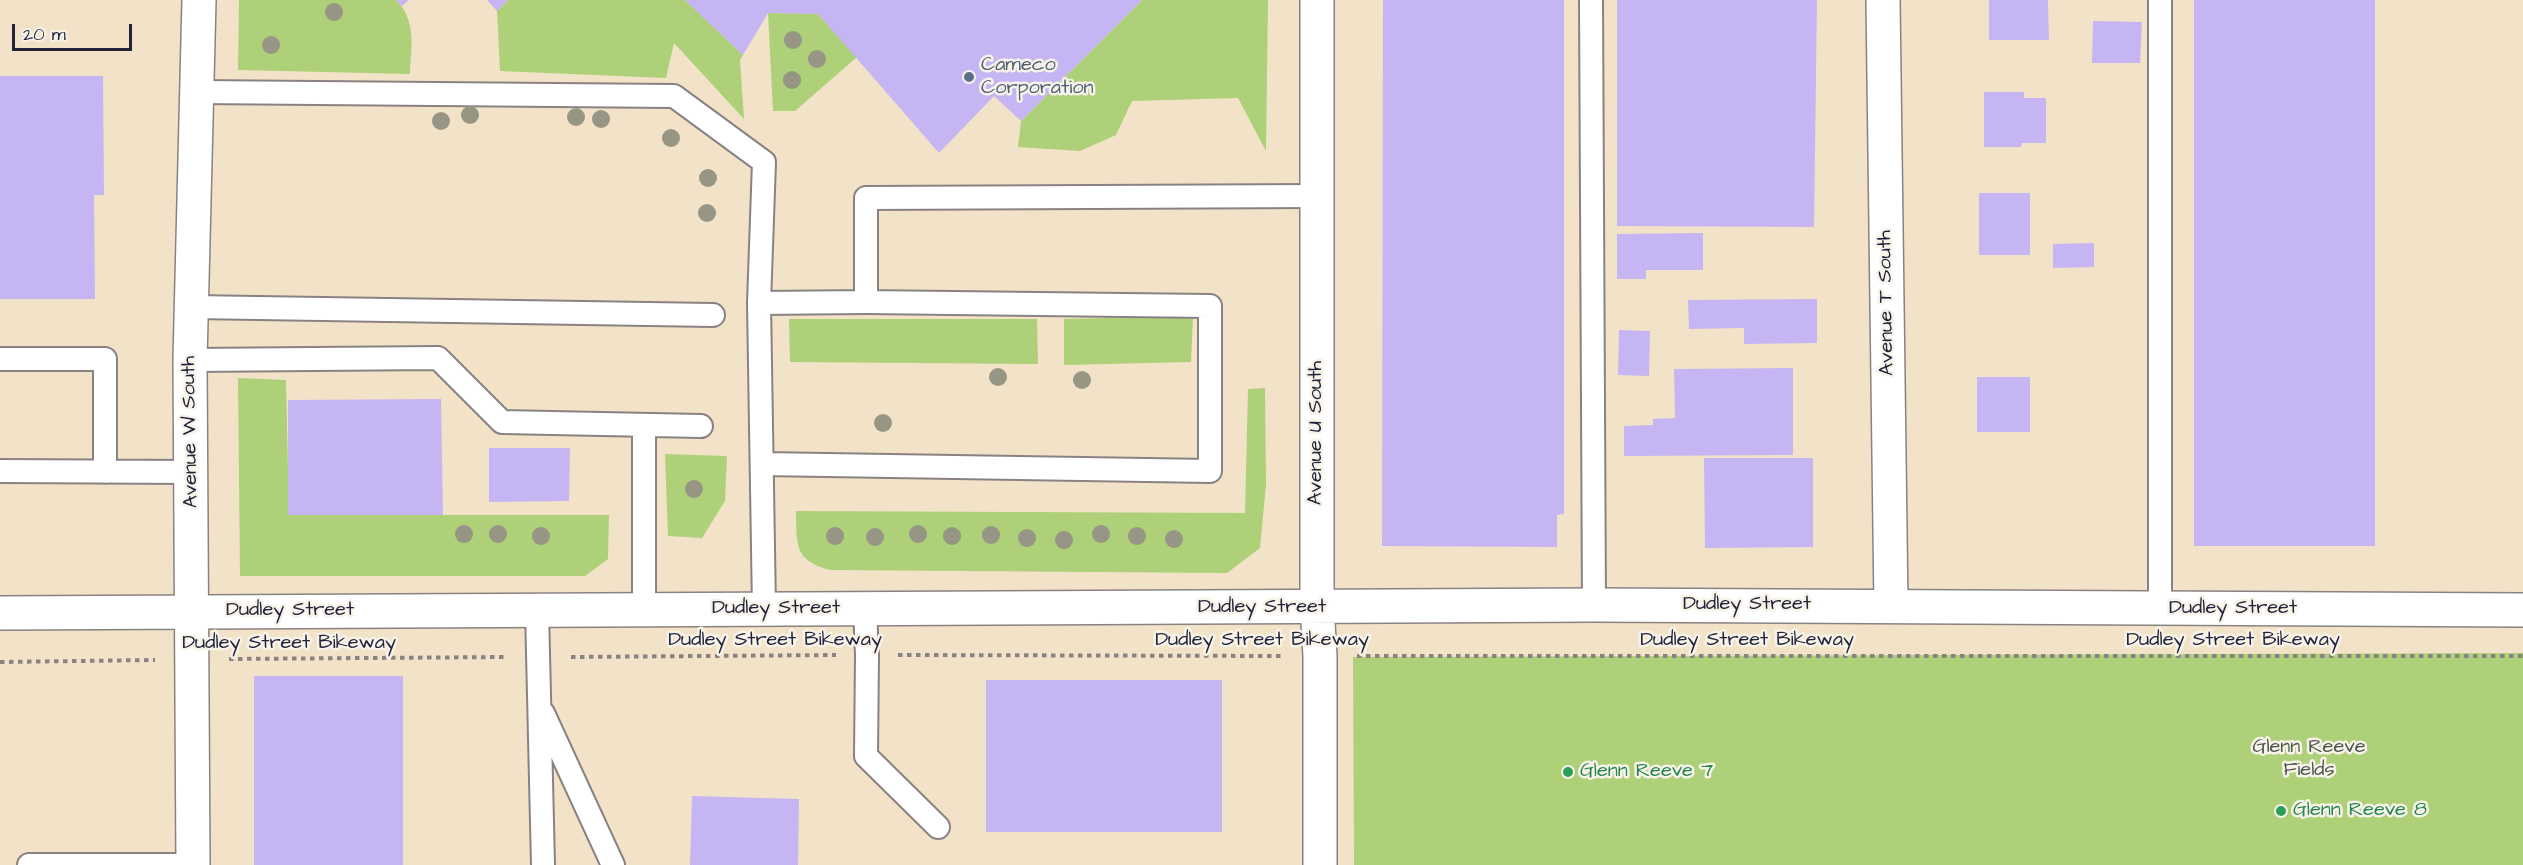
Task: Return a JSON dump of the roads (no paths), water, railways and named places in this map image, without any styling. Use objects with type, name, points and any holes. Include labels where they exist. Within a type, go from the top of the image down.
[{"type":"street","name":"Avenue W South","points":[[193,865],[190,360],[199,0]]},
{"type":"street","name":"Avenue U South","points":[[1317,0],[1317,608],[1320,656],[1320,865]]},
{"type":"street","name":"Avenue T South","points":[[1883,0],[1891,606]]},
{"type":"street","name":"Dudley Street","points":[[0,613],[1594,605],[2523,610]]},
{"type":"lane","points":[[1591,0],[1594,605]]},
{"type":"lane","points":[[2160,0],[2160,609]]},
{"type":"lane","points":[[197,92],[674,96],[764,162],[759,303],[764,609]]},
{"type":"lane","points":[[866,302],[866,198],[1317,196]]},
{"type":"lane","points":[[759,303],[1210,306],[1210,471],[762,464]]},
{"type":"lane","points":[[192,307],[713,315]]},
{"type":"lane","points":[[190,360],[438,358],[502,422],[701,426]]},
{"type":"lane","points":[[0,359],[105,359],[105,472]]},
{"type":"lane","points":[[644,426],[644,609]]},
{"type":"lane","points":[[0,471],[192,472]]},
{"type":"lane","points":[[865,609],[866,756],[938,827]]},
{"type":"lane","points":[[537,610],[543,865]]},
{"type":"lane","points":[[539,704],[613,865]]},
{"type":"lane","points":[[29,865],[193,865]]},
{"type":"place","name":"Cameco Corporation","points":[[969,77]]},
{"type":"place","name":"Glenn Reeve 7","points":[[1568,772]]},
{"type":"place","name":"Glenn Reeve 8","points":[[2281,811]]},
{"type":"park label","name":"Glenn Reeve Fields","points":[[2309,760]]}]
